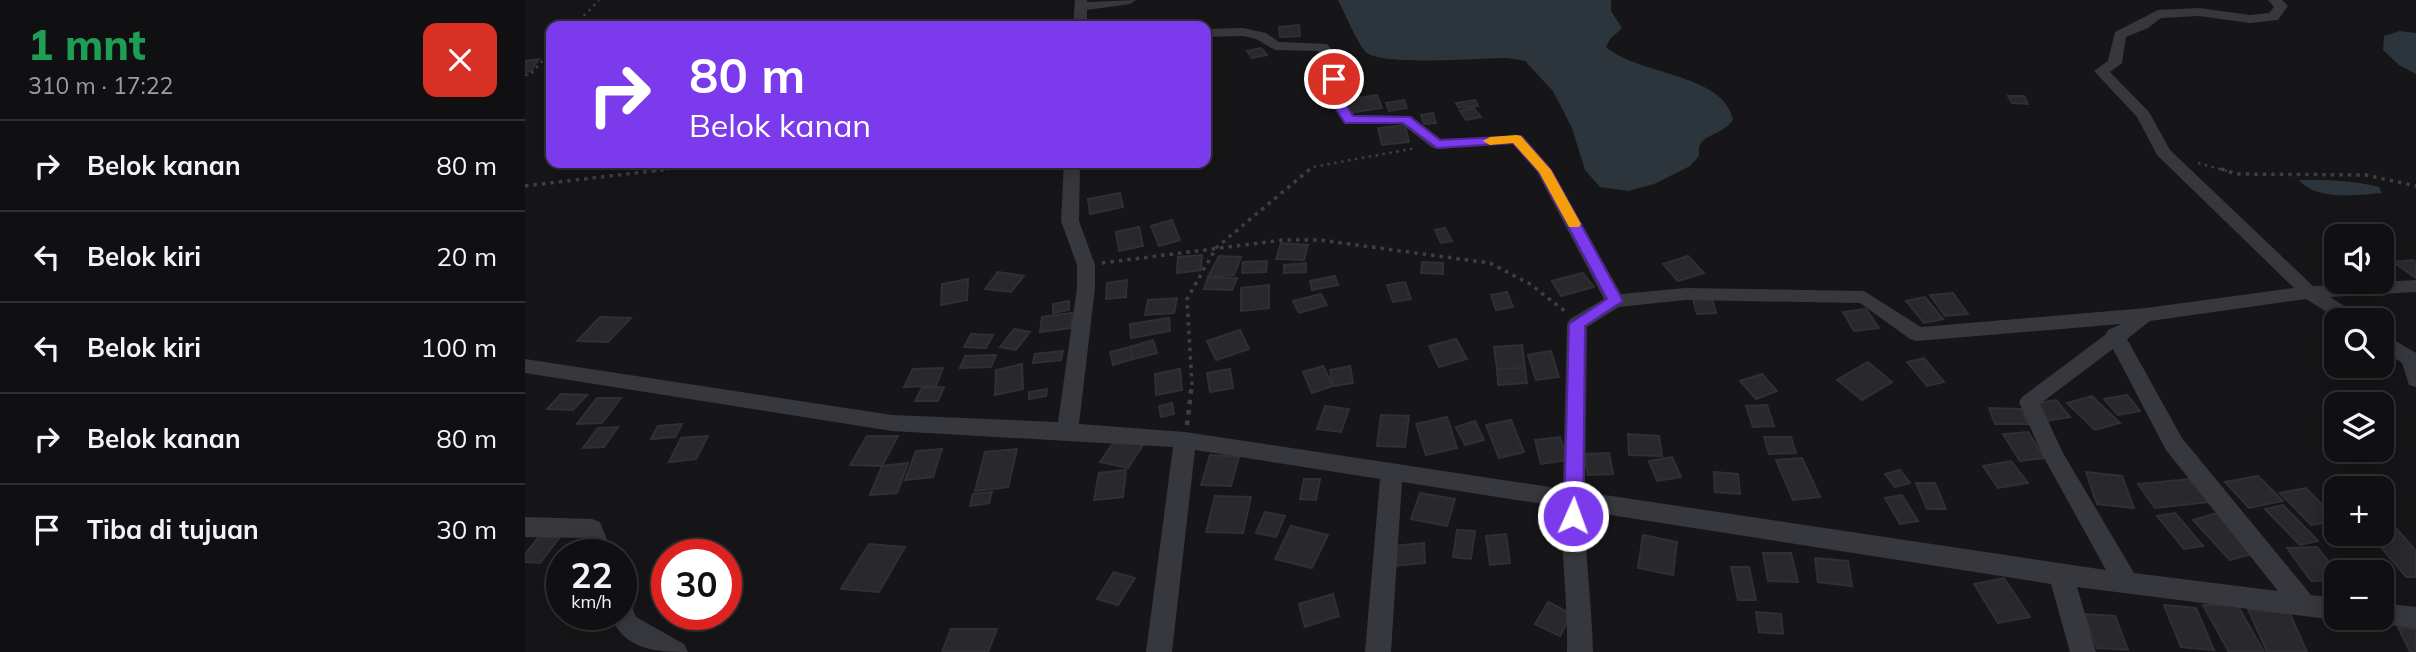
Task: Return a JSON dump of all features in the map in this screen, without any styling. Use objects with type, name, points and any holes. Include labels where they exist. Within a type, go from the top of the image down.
[{"type":"street","points":[[1080,21],[1081,3],[1129,0]]},
{"type":"street","points":[[2274,0],[2281,6],[2273,18],[2250,19],[2199,12],[2158,14],[2120,36],[2115,63],[2101,71],[2144,115],[2162,152],[2309,292],[2334,308]]},
{"type":"street","points":[[1211,33],[1256,34],[1270,39],[1275,46],[1322,47],[1333,60],[1334,97],[1349,120],[1406,119],[1437,144],[1517,139],[1544,170],[1615,301]]},
{"type":"street","points":[[1067,431],[1086,288],[1086,265],[1070,221],[1072,168]]},
{"type":"street","points":[[1580,652],[1580,617],[1573,556],[1577,324],[1615,301],[1685,294],[1864,297],[1917,334],[2146,315],[2309,292],[2416,286]]},
{"type":"street","points":[[2127,583],[2054,456],[2029,402],[2115,335],[2146,315]]},
{"type":"street","points":[[2115,335],[2174,444],[2304,605]]},
{"type":"street","points":[[2394,348],[2411,359],[2416,380]]},
{"type":"street","points":[[525,366],[762,405],[892,423],[1067,431],[1185,440],[2061,575],[2324,608]]},
{"type":"street","points":[[1159,652],[1185,440]]},
{"type":"street","points":[[1378,652],[1392,473]]},
{"type":"street","points":[[525,527],[592,529],[595,539]]},
{"type":"street","points":[[2061,575],[2083,652]]},
{"type":"street","points":[[2394,615],[2416,618]]},
{"type":"street","points":[[636,630],[675,652]]},
{"type":"path","points":[[579,21],[599,0]]},
{"type":"path","points":[[525,75],[531,74],[546,57]]},
{"type":"path","points":[[1185,440],[1193,393],[1187,299],[1216,248],[1313,167],[1437,144]]},
{"type":"path","points":[[2162,152],[2237,174],[2366,175],[2416,186]]},
{"type":"path","points":[[525,186],[681,168]]},
{"type":"path","points":[[1086,265],[1283,240],[1319,240],[1490,263],[1515,273],[1549,296],[1577,324]]},
{"type":"shaded area","points":[[1338,0],[1611,0],[1611,11],[1622,28],[1606,47],[1621,57],[1698,84],[1714,93],[1726,105],[1733,120],[1701,143],[1699,156],[1690,166],[1654,184],[1628,191],[1600,187],[1585,170],[1572,128],[1553,91],[1525,61],[1508,58],[1412,60],[1377,57],[1363,49]]},
{"type":"shaded area","points":[[2400,31],[2416,33],[2416,74],[2399,65],[2383,50],[2384,36]]},
{"type":"shaded area","points":[[2299,180],[2359,183],[2379,187],[2382,193],[2326,194],[2306,187]]},
{"type":"building","points":[[1299,25],[1300,36],[1280,37],[1279,27]]},
{"type":"building","points":[[1261,48],[1267,55],[1252,58],[1247,51]]},
{"type":"building","points":[[539,59],[531,71],[525,72],[525,61]]},
{"type":"building","points":[[1377,95],[1382,108],[1349,113],[1344,100]]},
{"type":"building","points":[[2008,96],[2024,96],[2028,104],[2012,103]]},
{"type":"building","points":[[1404,100],[1407,108],[1389,111],[1386,103]]},
{"type":"building","points":[[1475,100],[1478,106],[1459,108],[1456,103]]},
{"type":"building","points":[[1474,108],[1481,117],[1466,120],[1460,111]]},
{"type":"building","points":[[1433,113],[1436,123],[1424,124],[1421,115]]},
{"type":"building","points":[[1405,125],[1409,142],[1382,145],[1378,128]]},
{"type":"building","points":[[1120,193],[1123,207],[1090,214],[1088,199]]},
{"type":"building","points":[[1172,220],[1180,240],[1159,246],[1151,226]]},
{"type":"building","points":[[1139,227],[1143,246],[1119,251],[1116,232]]},
{"type":"building","points":[[1445,228],[1452,241],[1441,243],[1435,230]]},
{"type":"building","points":[[1281,243],[1308,245],[1304,260],[1276,259]]},
{"type":"building","points":[[1202,255],[1201,270],[1177,273],[1178,257]]},
{"type":"building","points":[[1219,256],[1241,257],[1234,275],[1208,277]]},
{"type":"building","points":[[1688,256],[1704,273],[1678,281],[1663,264]]},
{"type":"building","points":[[1267,261],[1266,272],[1242,273],[1243,262]]},
{"type":"building","points":[[1422,262],[1443,263],[1443,274],[1421,273]]},
{"type":"building","points":[[2416,262],[2416,278],[2394,263]]},
{"type":"building","points":[[1306,263],[1306,272],[1284,273],[1284,265]]},
{"type":"building","points":[[998,272],[1024,276],[1011,292],[985,289]]},
{"type":"building","points":[[1583,273],[1594,287],[1561,296],[1552,281]]},
{"type":"building","points":[[1335,276],[1338,285],[1312,290],[1310,281]]},
{"type":"building","points":[[1208,277],[1237,278],[1232,290],[1204,289]]},
{"type":"building","points":[[968,279],[967,300],[941,305],[942,284]]},
{"type":"building","points":[[1127,280],[1126,297],[1106,299],[1107,283]]},
{"type":"building","points":[[1405,282],[1411,299],[1393,302],[1387,285]]},
{"type":"building","points":[[1269,285],[1269,308],[1241,311],[1241,288]]},
{"type":"building","points":[[1507,292],[1513,307],[1496,310],[1491,295]]},
{"type":"building","points":[[1953,293],[1968,314],[1945,316],[1930,295]]},
{"type":"building","points":[[1321,294],[1327,305],[1299,313],[1293,301]]},
{"type":"building","points":[[1925,297],[1943,319],[1924,323],[1906,301]]},
{"type":"building","points":[[1177,298],[1174,313],[1145,315],[1148,300]]},
{"type":"building","points":[[1693,299],[1712,299],[1716,313],[1697,314]]},
{"type":"building","points":[[1069,301],[1069,310],[1053,313],[1053,304]]},
{"type":"building","points":[[1866,309],[1879,328],[1854,331],[1843,312]]},
{"type":"building","points":[[1072,313],[1071,328],[1040,332],[1042,317]]},
{"type":"building","points":[[600,317],[631,318],[608,342],[577,341]]},
{"type":"building","points":[[1169,318],[1170,331],[1131,338],[1130,324]]},
{"type":"building","points":[[1014,329],[1030,332],[1016,350],[1000,347]]},
{"type":"building","points":[[1240,330],[1249,349],[1216,360],[1207,341]]},
{"type":"building","points":[[971,334],[993,335],[986,348],[964,347]]},
{"type":"building","points":[[1456,339],[1467,359],[1439,367],[1429,346]]},
{"type":"building","points":[[1153,340],[1157,353],[1133,359],[1130,347]]},
{"type":"building","points":[[1522,345],[1525,368],[1497,369],[1494,347]]},
{"type":"building","points":[[1130,347],[1133,359],[1113,365],[1110,352]]},
{"type":"building","points":[[1063,351],[1061,360],[1033,363],[1035,354]]},
{"type":"building","points":[[1551,351],[1559,377],[1536,380],[1528,355]]},
{"type":"building","points":[[996,355],[991,367],[960,368],[965,356]]},
{"type":"building","points":[[1924,358],[1944,382],[1927,386],[1907,362]]},
{"type":"building","points":[[1868,362],[1892,382],[1862,400],[1837,380]]},
{"type":"building","points":[[1022,364],[1023,389],[995,395],[996,370]]},
{"type":"building","points":[[1323,366],[1333,386],[1312,393],[1303,372]]},
{"type":"building","points":[[1350,366],[1353,383],[1333,386],[1330,370]]},
{"type":"building","points":[[943,368],[936,386],[904,387],[913,369]]},
{"type":"building","points":[[1525,368],[1527,383],[1498,385],[1497,369]]},
{"type":"building","points":[[1180,369],[1182,390],[1156,395],[1155,374]]},
{"type":"building","points":[[1230,369],[1233,388],[1210,392],[1207,373]]},
{"type":"building","points":[[1762,374],[1777,391],[1756,399],[1740,381]]},
{"type":"building","points":[[944,387],[938,401],[915,401],[922,388]]},
{"type":"building","points":[[1047,389],[1046,396],[1029,399],[1029,392]]},
{"type":"building","points":[[561,394],[587,395],[573,410],[547,409]]},
{"type":"building","points":[[2127,395],[2140,411],[2118,415],[2104,399]]},
{"type":"building","points":[[2092,396],[2120,423],[2095,430],[2067,403]]},
{"type":"building","points":[[597,398],[621,398],[602,423],[577,424]]},
{"type":"building","points":[[2056,400],[2070,417],[2047,421],[2033,404]]},
{"type":"building","points":[[1172,403],[1174,414],[1161,417],[1159,406]]},
{"type":"building","points":[[1767,405],[1774,426],[1753,427],[1746,406]]},
{"type":"building","points":[[1325,406],[1349,409],[1341,432],[1317,429]]},
{"type":"building","points":[[1989,408],[2021,409],[2028,424],[1995,424]]},
{"type":"building","points":[[1381,415],[1409,416],[1405,447],[1377,446]]},
{"type":"building","points":[[1447,417],[1457,448],[1426,455],[1416,424]]},
{"type":"building","points":[[1511,420],[1524,452],[1499,458],[1486,425]]},
{"type":"building","points":[[1475,421],[1484,440],[1465,445],[1456,427]]},
{"type":"building","points":[[682,424],[675,437],[651,439],[658,426]]},
{"type":"building","points":[[618,427],[604,447],[583,448],[598,428]]},
{"type":"building","points":[[2028,432],[2045,458],[2020,461],[2003,434]]},
{"type":"building","points":[[1628,434],[1659,436],[1662,456],[1629,455]]},
{"type":"building","points":[[708,436],[696,459],[669,462],[681,438]]},
{"type":"building","points":[[867,436],[898,436],[882,466],[850,465]]},
{"type":"building","points":[[1560,437],[1568,460],[1541,464],[1535,440]]},
{"type":"building","points":[[1764,437],[1791,437],[1796,453],[1769,454]]},
{"type":"building","points":[[1116,439],[1143,445],[1128,468],[1100,462]]},
{"type":"building","points":[[942,449],[933,477],[905,480],[916,451]]},
{"type":"building","points":[[1017,449],[1008,487],[975,491],[985,452]]},
{"type":"building","points":[[1609,453],[1613,474],[1588,475],[1584,454]]},
{"type":"building","points":[[1210,455],[1239,457],[1231,486],[1201,485]]},
{"type":"building","points":[[1672,457],[1681,477],[1657,481],[1649,461]]},
{"type":"building","points":[[1802,458],[1820,497],[1793,500],[1776,460]]},
{"type":"building","points":[[2011,461],[2028,483],[1998,488],[1983,466]]},
{"type":"building","points":[[908,463],[897,493],[870,495],[882,466]]},
{"type":"building","points":[[1126,470],[1123,497],[1094,500],[1099,473]]},
{"type":"building","points":[[1900,470],[1910,483],[1895,487],[1885,474]]},
{"type":"building","points":[[1714,472],[1738,474],[1740,494],[1715,492]]},
{"type":"building","points":[[2086,472],[2122,476],[2134,508],[2097,504]]},
{"type":"building","points":[[2258,476],[2283,501],[2249,508],[2225,482]]},
{"type":"building","points":[[2200,478],[2218,501],[2155,508],[2138,484]]},
{"type":"building","points":[[1304,479],[1320,479],[1316,500],[1300,499]]},
{"type":"building","points":[[1916,483],[1935,483],[1946,509],[1927,509]]},
{"type":"building","points":[[2306,488],[2324,507],[2324,523],[2311,525],[2280,493]]},
{"type":"building","points":[[992,492],[989,503],[970,506],[973,494]]},
{"type":"building","points":[[1420,493],[1455,499],[1447,526],[1411,519]]},
{"type":"building","points":[[1902,495],[1918,521],[1900,524],[1885,498]]},
{"type":"building","points":[[1215,496],[1251,497],[1243,533],[1206,532]]},
{"type":"building","points":[[2283,505],[2318,541],[2300,545],[2265,509]]},
{"type":"building","points":[[1265,512],[1285,516],[1276,537],[1256,533]]},
{"type":"building","points":[[2175,513],[2203,546],[2184,549],[2157,516]]},
{"type":"building","points":[[2217,513],[2255,553],[2230,560],[2193,520]]},
{"type":"building","points":[[1291,526],[1328,535],[1312,568],[1275,559]]},
{"type":"building","points":[[2394,528],[2416,551],[2416,577],[2406,577],[2380,546],[2394,546]]},
{"type":"building","points":[[1457,530],[1475,531],[1471,559],[1453,557]]},
{"type":"building","points":[[542,533],[563,533],[558,539],[546,539],[546,555],[540,563],[525,562],[525,554]]},
{"type":"building","points":[[1506,534],[1510,563],[1490,565],[1486,536]]},
{"type":"building","points":[[1643,535],[1677,542],[1673,575],[1638,568]]},
{"type":"building","points":[[1424,543],[1425,563],[1393,566],[1392,546]]},
{"type":"building","points":[[869,544],[905,547],[879,592],[841,589]]},
{"type":"building","points":[[2317,547],[2327,560],[2324,560],[2324,580],[2311,581],[2287,548]]},
{"type":"building","points":[[1763,553],[1791,553],[1798,582],[1768,581]]},
{"type":"building","points":[[1815,558],[1848,561],[1852,586],[1818,582]]},
{"type":"building","points":[[1731,567],[1749,567],[1756,600],[1738,600]]},
{"type":"building","points":[[1114,572],[1135,578],[1118,605],[1097,599]]},
{"type":"building","points":[[2004,578],[2030,617],[1998,623],[1974,584]]},
{"type":"building","points":[[1333,594],[1339,616],[1305,627],[1299,604]]},
{"type":"building","points":[[1548,602],[1572,614],[1560,636],[1535,624]]},
{"type":"building","points":[[2164,605],[2196,608],[2214,650],[2181,647]]},
{"type":"building","points":[[2203,605],[2238,606],[2264,652],[2229,652]]},
{"type":"building","points":[[2248,609],[2290,614],[2307,652],[2267,652]]},
{"type":"building","points":[[1756,612],[1781,614],[1783,634],[1759,632]]},
{"type":"building","points":[[2084,614],[2115,616],[2128,650],[2097,648]]},
{"type":"building","points":[[2398,627],[2416,630],[2416,652],[2410,652]]},
{"type":"building","points":[[951,629],[997,629],[988,652],[942,652]]},
{"type":"slow traffic","points":[[1490,141],[1517,139],[1544,170],[1574,224]]},
{"type":"route","points":[[1334,79],[1334,97],[1349,120],[1406,119],[1437,144],[1517,139],[1544,170],[1615,301],[1577,324],[1573,516]]}]
